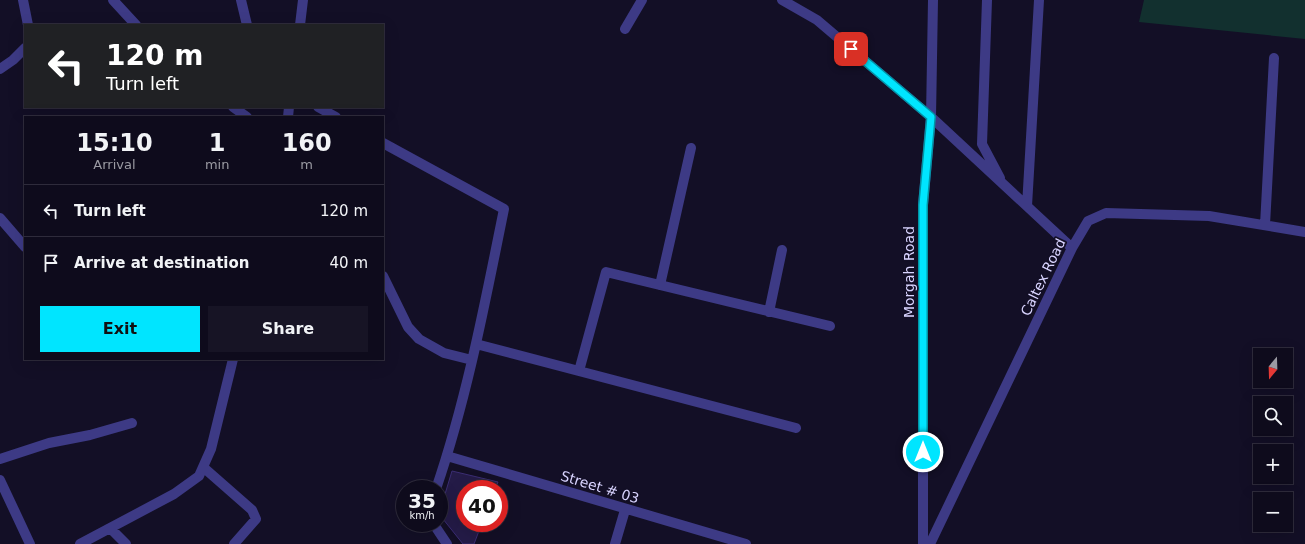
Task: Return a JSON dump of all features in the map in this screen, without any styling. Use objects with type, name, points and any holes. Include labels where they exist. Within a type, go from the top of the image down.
[{"type":"street","points":[[23,0],[28,24]]},
{"type":"street","points":[[113,0],[135,24]]},
{"type":"street","points":[[241,0],[247,24]]},
{"type":"street","points":[[300,24],[303,0]]},
{"type":"street","points":[[625,28],[642,0]]},
{"type":"street","points":[[782,0],[817,20],[931,117],[1072,248]]},
{"type":"street","name":"Morgah Road","points":[[923,544],[923,205],[931,117],[932,0]]},
{"type":"street","points":[[987,0],[982,144],[1003,184]]},
{"type":"street","points":[[1027,206],[1039,0]]},
{"type":"street","points":[[0,69],[13,60],[24,49]]},
{"type":"street","points":[[1265,225],[1274,58]]},
{"type":"street","points":[[234,108],[246,116]]},
{"type":"street","points":[[320,108],[334,116]]},
{"type":"street","points":[[384,144],[504,209],[476,344],[447,456],[439,480]]},
{"type":"street","points":[[660,285],[691,148]]},
{"type":"street","name":"Caltex Road","points":[[930,544],[1072,248],[1088,221],[1106,213],[1209,216],[1305,232]]},
{"type":"street","points":[[0,218],[24,246]]},
{"type":"street","points":[[769,312],[782,250]]},
{"type":"street","points":[[579,371],[606,272],[830,326]]},
{"type":"street","points":[[384,278],[408,327],[419,339],[444,353],[472,360]]},
{"type":"street","points":[[476,344],[796,428]]},
{"type":"street","points":[[80,544],[174,494],[199,476],[211,449],[233,360]]},
{"type":"street","points":[[0,459],[38,446],[90,435],[132,423]]},
{"type":"street","name":"Street # 03","points":[[447,456],[626,510],[746,544]]},
{"type":"street","points":[[203,467],[252,510],[256,519],[234,544]]},
{"type":"street","points":[[0,480],[30,544]]},
{"type":"street","points":[[615,544],[626,510]]},
{"type":"street","points":[[110,528],[126,544]]},
{"type":"street","points":[[439,532],[447,544]]},
{"type":"green space","points":[[1144,0],[1305,0],[1305,39],[1139,22]]},
{"type":"building","points":[[452,471],[490,480],[456,480],[456,532],[479,532],[474,544],[463,544],[448,525],[448,484]]},
{"type":"route","points":[[851,49],[931,117],[923,205],[923,452]]}]
